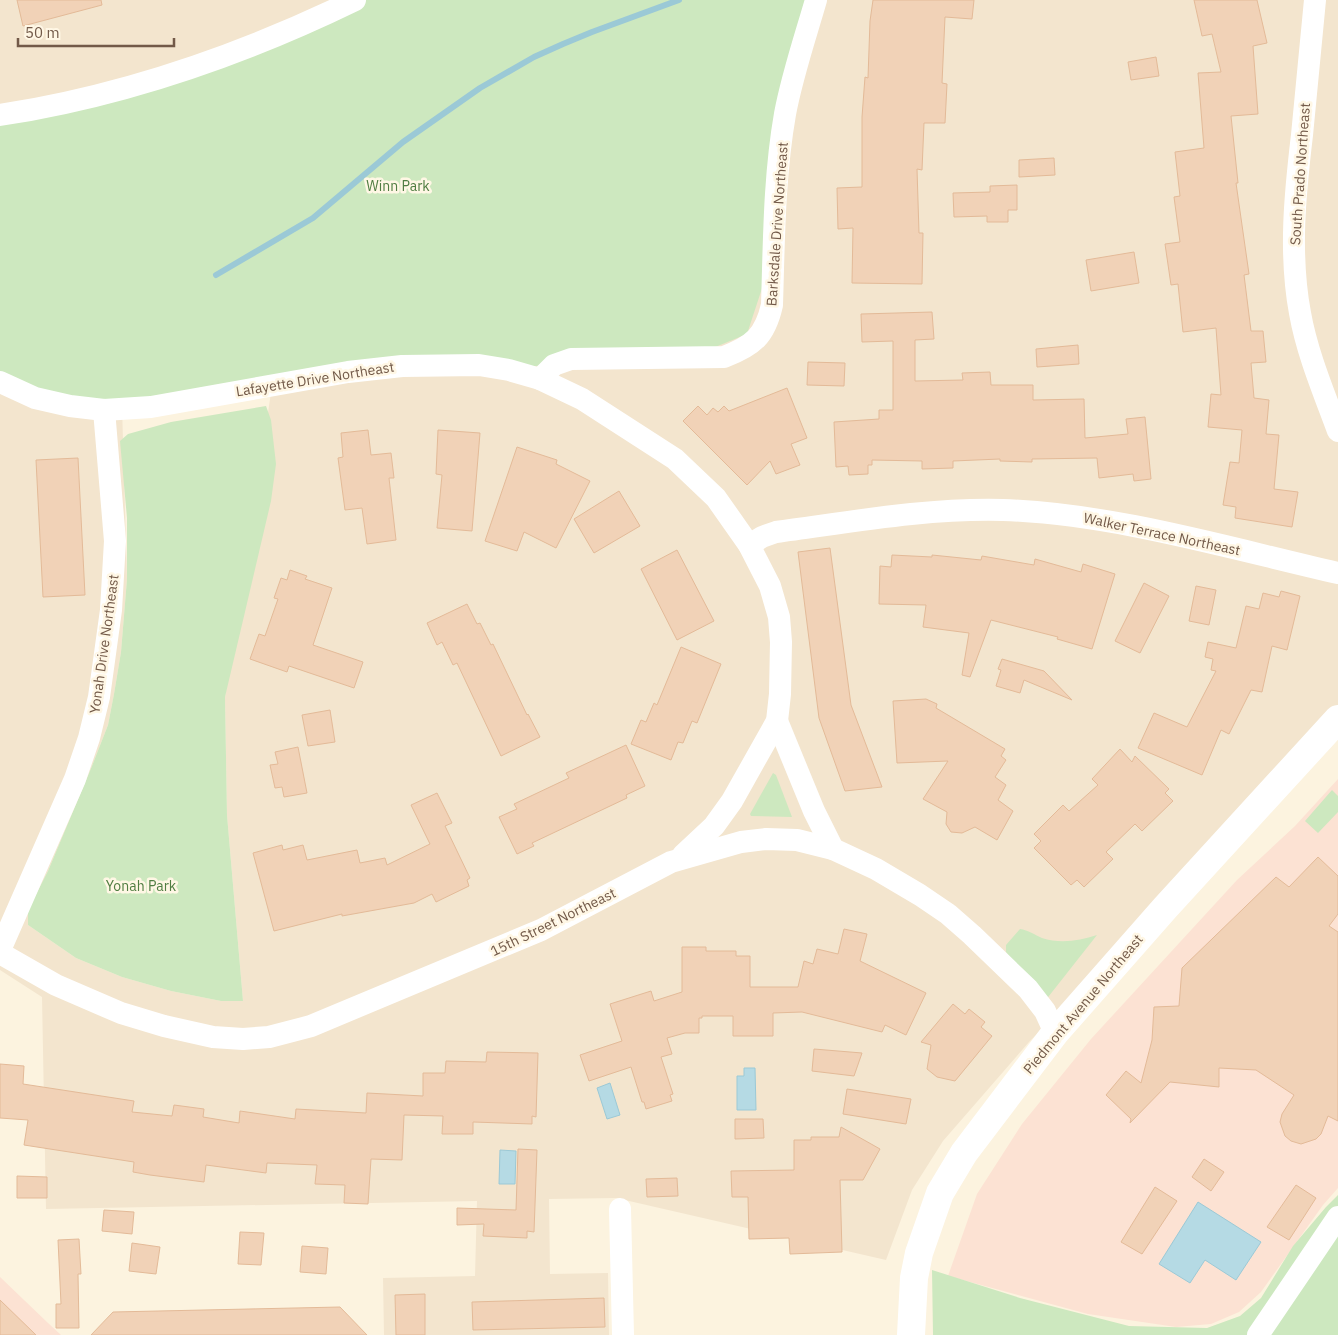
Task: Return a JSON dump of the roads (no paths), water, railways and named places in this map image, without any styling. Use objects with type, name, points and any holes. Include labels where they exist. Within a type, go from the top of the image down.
[{"type":"main road","name":"Piedmont Avenue Northeast","points":[[911,1335],[914,1278],[919,1254],[940,1193],[964,1153],[1055,1033],[1165,908],[1338,719]]},
{"type":"street","points":[[0,115],[108,92],[195,66],[258,43],[355,0]]},
{"type":"street","name":"Barksdale Drive Northeast","points":[[540,379],[554,365],[571,359],[724,358],[744,350],[760,335],[768,320],[772,305],[776,186],[785,115],[798,60],[816,0]]},
{"type":"street","name":"South Prado Northeast","points":[[1316,0],[1294,218],[1294,272],[1300,314],[1310,354],[1338,431]]},
{"type":"street","name":"Lafayette Drive Northeast","points":[[0,382],[35,398],[70,406],[104,410],[151,407],[348,372],[402,366],[480,365],[510,370],[540,379],[582,398],[675,459],[716,498],[749,545],[770,586],[779,617],[781,642],[778,721],[810,804],[832,849]]},
{"type":"street","name":"Yonah Drive Northeast","points":[[0,952],[74,779],[89,738],[99,697],[111,610],[115,542],[104,410]]},
{"type":"street","name":"Walker Terrace Northeast","points":[[749,545],[762,537],[776,532],[876,518],[945,511],[1002,510],[1061,514],[1120,522],[1338,573]]},
{"type":"street","name":"Lafayette Drive Northeast","points":[[671,862],[699,841],[714,826],[732,801],[778,721]]},
{"type":"street","name":"15th Street Northeast","points":[[0,952],[56,985],[121,1013],[164,1026],[213,1036],[243,1039],[269,1037],[311,1026],[541,930],[671,862],[720,847],[766,839],[797,840],[832,849],[876,869],[948,914],[990,951],[1037,1000],[1045,1011],[1055,1033]]},
{"type":"street","points":[[620,1209],[623,1335]]},
{"type":"street","points":[[1258,1335],[1338,1217]]},
{"type":"water","points":[[744,1068],[755,1068],[756,1110],[737,1110],[737,1076],[744,1076]]},
{"type":"water","points":[[610,1083],[620,1115],[607,1119],[597,1088]]},
{"type":"water","points":[[500,1150],[516,1151],[515,1184],[499,1184]]},
{"type":"water","points":[[1198,1202],[1261,1242],[1236,1280],[1205,1260],[1190,1283],[1159,1264]]},
{"type":"waterway","points":[[216,275],[313,218],[403,142],[480,88],[534,57],[563,44],[679,0]]},
{"type":"park label","name":"Winn Park","points":[[398,186]]},
{"type":"park label","name":"Yonah Park","points":[[141,886]]}]
